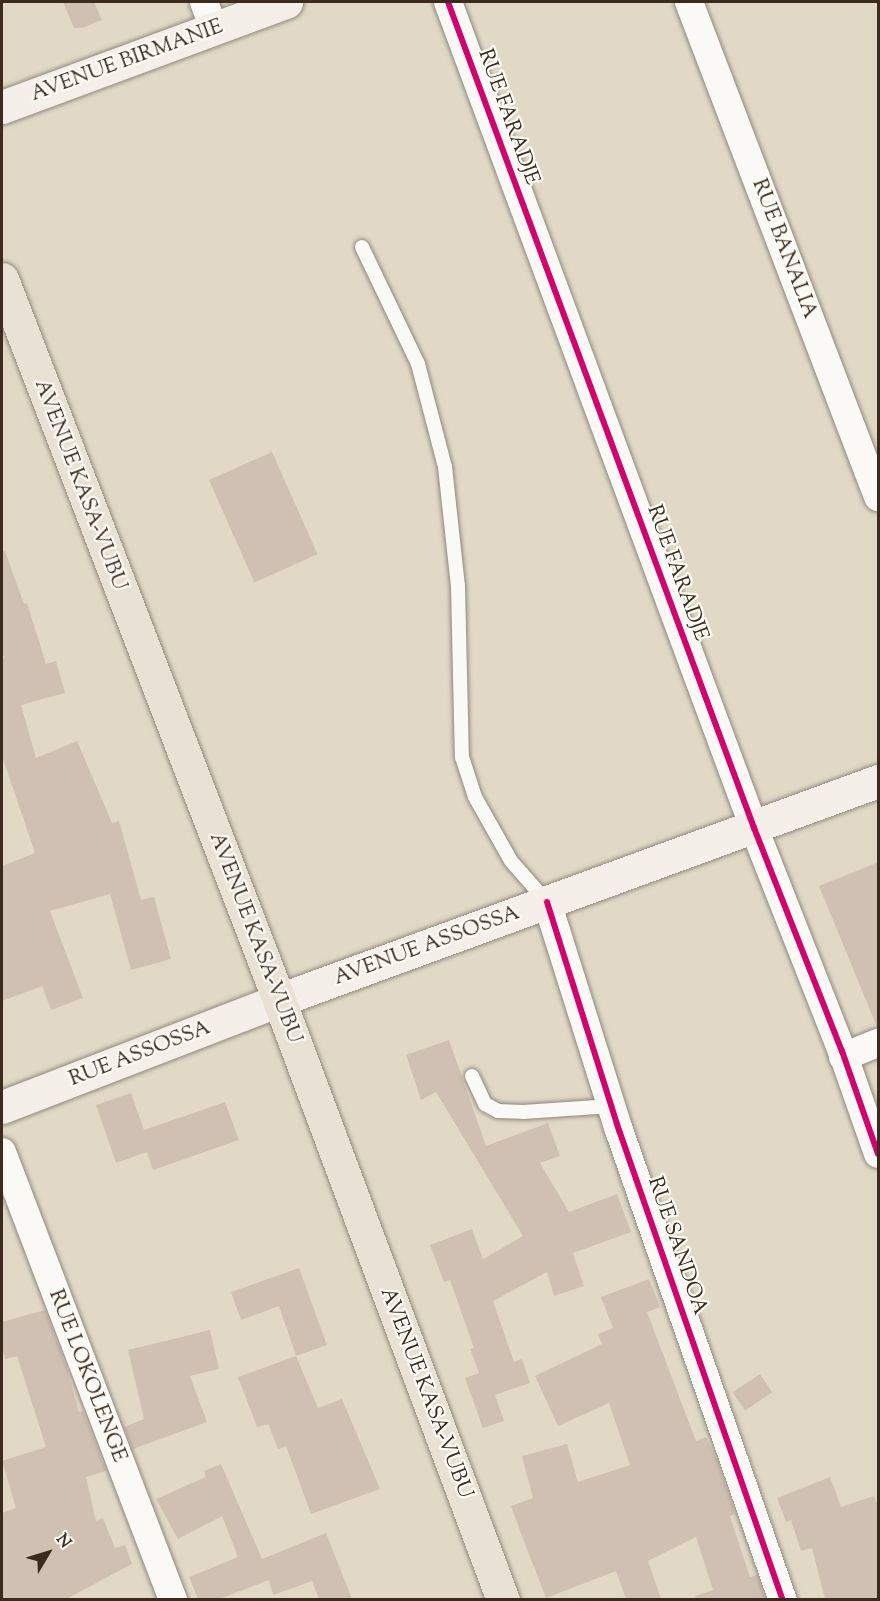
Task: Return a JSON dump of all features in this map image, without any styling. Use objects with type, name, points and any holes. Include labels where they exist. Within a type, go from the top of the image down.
[{"type":"main road","name":"AVENUE BIRMANIE","points":[[2,107],[209,15],[286,2]]},
{"type":"main road","name":"AVENUE KASA-VUBU","points":[[2,279],[279,1000],[504,1599]]},
{"type":"main road","name":"AVENUE ASSOSSA","points":[[279,1000],[879,781]]},
{"type":"main road","name":"RUE ASSOSSA","points":[[2,1107],[279,1000]]},
{"type":"street","name":"RUE FARADJE","points":[[448,2],[754,828],[879,1154]]},
{"type":"street","name":"RUE BANALIA","points":[[689,2],[879,497]]},
{"type":"street","name":"RUE SANDOA","points":[[547,902],[612,1106],[783,1599]]},
{"type":"street","points":[[843,1056],[879,1043]]},
{"type":"street","name":"RUE LOKOLENGE","points":[[2,1152],[173,1599]]},
{"type":"lane","points":[[362,247],[418,364],[445,467],[458,586],[462,757],[475,797],[511,861],[547,902]]},
{"type":"lane","points":[[472,1076],[485,1104],[498,1111],[523,1112],[612,1106]]},
{"type":"building","points":[[63,2],[94,2],[102,20],[82,28],[74,28]]},
{"type":"building","points":[[272,452],[318,554],[255,582],[209,480]]},
{"type":"building","points":[[5,551],[24,604],[27,603],[46,664],[56,661],[65,693],[21,705],[36,758],[77,741],[112,823],[119,821],[141,900],[154,897],[171,959],[131,970],[110,894],[50,911],[83,998],[51,1010],[42,986],[2,1001],[2,866],[35,853],[2,756],[2,659],[4,658],[2,650],[2,552]]},
{"type":"building","points":[[879,862],[879,1027],[877,1027],[819,886]]},
{"type":"building","points":[[449,1040],[486,1146],[548,1123],[560,1156],[540,1163],[569,1212],[617,1194],[631,1232],[573,1253],[584,1286],[554,1296],[547,1272],[493,1301],[514,1362],[522,1359],[530,1383],[495,1395],[504,1421],[483,1428],[465,1378],[479,1373],[470,1349],[474,1348],[450,1280],[444,1282],[430,1245],[472,1229],[483,1259],[523,1236],[436,1092],[421,1100],[406,1055]]},
{"type":"building","points":[[131,1093],[144,1130],[225,1102],[239,1140],[153,1170],[147,1152],[116,1163],[96,1105]]},
{"type":"building","points":[[299,1268],[327,1345],[296,1356],[279,1306],[241,1320],[231,1292]]},
{"type":"building","points":[[649,1279],[660,1307],[647,1312],[696,1441],[706,1437],[717,1461],[735,1514],[730,1516],[750,1577],[757,1575],[765,1599],[696,1599],[695,1596],[713,1590],[696,1537],[648,1561],[661,1599],[626,1599],[616,1571],[546,1598],[511,1506],[533,1498],[522,1456],[567,1444],[578,1482],[630,1465],[609,1403],[558,1426],[535,1376],[602,1344],[598,1334],[613,1328],[601,1297]]},
{"type":"building","points":[[45,1310],[67,1369],[79,1412],[83,1411],[106,1471],[86,1477],[96,1521],[103,1518],[115,1548],[125,1545],[132,1564],[66,1599],[2,1599],[2,1513],[16,1508],[2,1461],[46,1447],[17,1356],[5,1359],[2,1346],[2,1322]]},
{"type":"building","points":[[210,1330],[219,1369],[190,1376],[207,1422],[133,1449],[124,1427],[144,1419],[128,1350]]},
{"type":"building","points":[[296,1356],[318,1408],[342,1399],[380,1489],[311,1514],[286,1446],[278,1449],[268,1424],[257,1427],[238,1377]]},
{"type":"building","points":[[760,1374],[772,1392],[745,1411],[733,1392]]},
{"type":"building","points":[[221,1464],[262,1559],[326,1533],[352,1599],[319,1599],[312,1581],[273,1595],[269,1580],[219,1599],[198,1599],[189,1577],[238,1557],[222,1516],[178,1539],[156,1499],[206,1477],[204,1471]]},
{"type":"building","points":[[830,1477],[841,1507],[874,1496],[879,1508],[879,1599],[825,1599],[812,1548],[801,1551],[791,1520],[786,1522],[777,1498]]},
{"type":"cycle path","points":[[448,2],[754,828],[842,1051],[878,1154]]},
{"type":"cycle path","points":[[547,902],[619,1130],[783,1600]]}]
